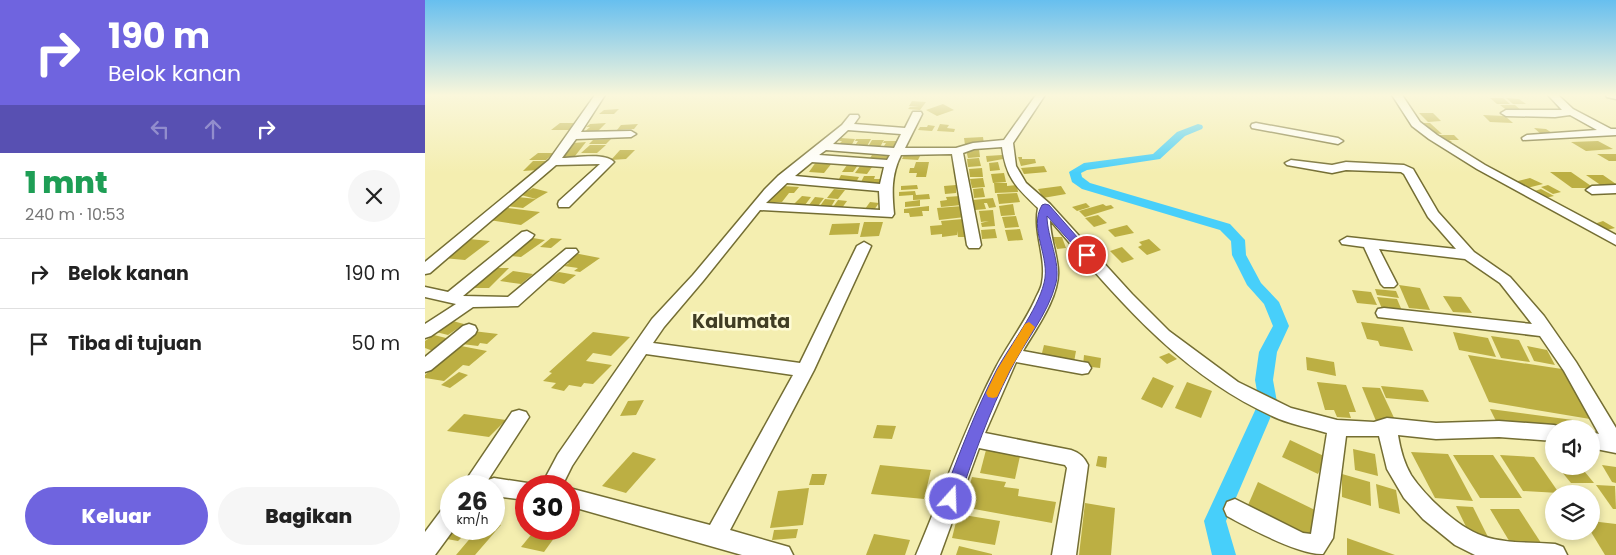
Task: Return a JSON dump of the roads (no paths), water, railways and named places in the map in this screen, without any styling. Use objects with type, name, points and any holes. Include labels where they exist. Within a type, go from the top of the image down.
[{"type":"street","points":[[425,270],[553,162],[583,121]]},
{"type":"street","points":[[756,206],[886,214],[888,211],[885,188],[891,164],[913,121]]},
{"type":"street","points":[[1023,121],[1007,143],[1010,166],[1021,185],[1045,207],[1126,298],[1163,335],[1232,386],[1286,414],[1337,428],[1374,430],[1387,426],[1436,431],[1499,429],[1545,433]]},
{"type":"street","points":[[1414,121],[1433,137],[1481,167],[1616,240]]},
{"type":"street","points":[[1590,121],[1614,133]]},
{"type":"street","points":[[557,475],[565,460],[658,323],[699,278],[756,206],[782,179],[810,158],[850,122],[908,130]]},
{"type":"street","points":[[1256,126],[1409,172],[1433,214],[1469,255],[1505,280],[1539,320],[1544,331],[1570,367],[1616,445]]},
{"type":"street","points":[[1527,138],[1614,133]]},
{"type":"street","points":[[573,136],[631,134]]},
{"type":"street","points":[[822,146],[897,152],[957,151],[973,146],[1007,143]]},
{"type":"street","points":[[1291,162],[1332,169],[1341,150]]},
{"type":"street","points":[[957,151],[974,245]]},
{"type":"street","points":[[810,158],[891,164]]},
{"type":"street","points":[[553,162],[604,160],[608,162],[564,204]]},
{"type":"street","points":[[782,179],[885,188]]},
{"type":"street","points":[[1592,190],[1616,189]]},
{"type":"street","points":[[928,555],[972,440],[999,379],[1036,315],[1050,282],[1050,261],[1042,227],[1042,215],[1045,207]]},
{"type":"street","points":[[452,297],[527,235]]},
{"type":"street","points":[[1347,241],[1469,255]]},
{"type":"street","points":[[1370,244],[1389,284]]},
{"type":"street","points":[[715,537],[805,370],[863,246]]},
{"type":"street","points":[[425,292],[470,302],[507,303],[516,300],[571,252]]},
{"type":"street","points":[[425,332],[470,302]]},
{"type":"street","points":[[1384,313],[1544,331]]},
{"type":"street","points":[[425,366],[469,330]]},
{"type":"street","points":[[641,347],[805,370]]},
{"type":"street","points":[[1012,355],[1083,368]]},
{"type":"street","points":[[489,475],[519,417]]},
{"type":"street","points":[[1387,426],[1389,449],[1403,482],[1425,509],[1449,528],[1469,541],[1485,548],[1555,555]]},
{"type":"street","points":[[1235,509],[1299,543],[1315,546],[1322,538],[1337,428]]},
{"type":"street","points":[[972,440],[1071,458],[1077,462],[1079,465],[1064,555]]},
{"type":"street","points":[[1600,442],[1616,445]]},
{"type":"street","points":[[580,500],[781,555]]},
{"type":"street","points":[[425,550],[440,530]]},
{"type":"waterway","points":[[1198,127],[1181,134],[1156,157],[1084,167],[1075,172],[1076,179],[1086,186],[1225,227],[1238,240],[1239,255],[1255,285],[1271,302],[1281,326],[1268,352],[1264,380],[1268,402],[1215,521],[1224,555]]},
{"type":"district","name":"Kalumata","points":[[741,321]]}]
